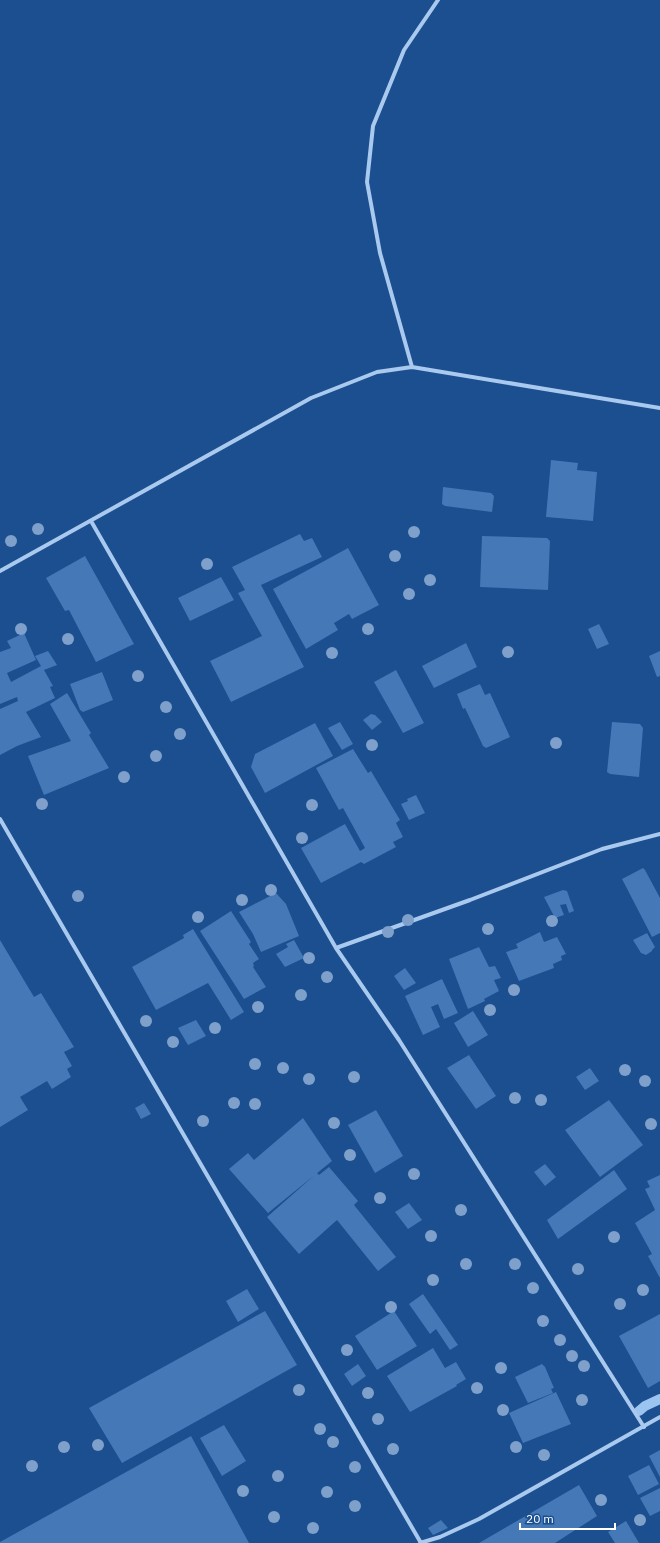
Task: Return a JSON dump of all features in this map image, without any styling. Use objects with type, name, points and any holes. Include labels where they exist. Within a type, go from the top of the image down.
[{"type":"street","points":[[412,367],[380,253],[367,182],[373,126],[404,50],[438,0]]},
{"type":"street","points":[[0,571],[311,398],[377,372],[412,367],[660,408]]},
{"type":"street","points":[[92,521],[336,948],[400,1040],[644,1427]]},
{"type":"street","points":[[0,818],[421,1543],[440,1537],[479,1519],[660,1417]]},
{"type":"street","points":[[336,948],[470,900],[602,848],[660,834]]},
{"type":"building","points":[[551,460],[578,463],[577,470],[597,472],[593,521],[546,517]]},
{"type":"building","points":[[443,487],[491,493],[494,496],[492,512],[445,506],[442,504]]},
{"type":"building","points":[[300,534],[304,541],[312,538],[322,557],[261,585],[304,667],[231,702],[210,661],[262,636],[238,593],[245,590],[232,567]]},
{"type":"building","points":[[482,536],[547,538],[550,541],[548,590],[480,587]]},
{"type":"building","points":[[348,548],[379,605],[352,619],[349,614],[334,623],[338,630],[306,649],[273,589]]},
{"type":"building","points":[[85,556],[134,644],[96,662],[69,610],[65,611],[46,578]]},
{"type":"building","points":[[221,577],[234,600],[190,621],[178,598]]},
{"type":"building","points":[[599,624],[609,644],[597,649],[588,629]]},
{"type":"building","points":[[24,633],[36,660],[7,673],[11,682],[41,666],[35,656],[48,651],[57,665],[44,670],[53,686],[50,687],[55,698],[26,712],[41,737],[17,746],[0,755],[0,709],[18,701],[17,697],[0,704],[0,652],[11,648],[7,641]]},
{"type":"building","points":[[466,643],[477,667],[434,688],[422,666]]},
{"type":"building","points":[[660,651],[660,676],[657,677],[649,656]]},
{"type":"building","points":[[396,670],[424,723],[403,733],[374,682]]},
{"type":"building","points":[[102,672],[113,700],[83,712],[80,710],[70,684]]},
{"type":"building","points":[[480,684],[485,695],[490,693],[510,737],[486,748],[483,746],[465,708],[463,709],[457,694]]},
{"type":"building","points":[[67,693],[91,733],[89,735],[109,768],[44,795],[28,756],[71,741],[50,704]]},
{"type":"building","points":[[371,714],[375,715],[382,722],[372,730],[363,720]]},
{"type":"building","points":[[340,722],[353,744],[342,750],[328,728]]},
{"type":"building","points":[[612,722],[640,724],[643,728],[639,777],[610,774],[607,772]]},
{"type":"building","points":[[315,723],[333,756],[265,793],[251,767],[255,754]]},
{"type":"building","points":[[353,749],[368,773],[371,771],[400,820],[396,823],[403,837],[393,842],[396,847],[364,864],[361,862],[321,883],[301,848],[345,824],[360,851],[365,848],[343,808],[339,810],[316,768]]},
{"type":"building","points":[[416,795],[425,813],[409,820],[401,804],[408,801],[407,799]]},
{"type":"building","points":[[643,868],[660,898],[660,933],[652,937],[622,879]]},
{"type":"building","points":[[563,890],[567,891],[574,911],[569,913],[566,904],[560,905],[564,915],[555,918],[544,897]]},
{"type":"building","points":[[276,893],[286,904],[299,936],[261,952],[253,934],[239,912]]},
{"type":"building","points":[[231,911],[251,942],[249,944],[259,959],[253,963],[253,967],[266,987],[244,999],[200,931]]},
{"type":"building","points":[[193,929],[244,1012],[231,1020],[208,983],[156,1010],[132,967],[184,938],[183,935]]},
{"type":"building","points":[[540,932],[544,942],[557,937],[566,954],[561,956],[562,960],[553,964],[554,968],[519,981],[506,952],[518,948],[516,944]]},
{"type":"building","points":[[647,933],[655,947],[646,955],[641,953],[633,940]]},
{"type":"building","points":[[0,940],[34,997],[41,993],[74,1047],[64,1052],[72,1066],[67,1069],[71,1077],[52,1089],[47,1081],[20,1097],[28,1110],[0,1127]]},
{"type":"building","points":[[294,940],[304,958],[285,967],[276,954],[288,947],[286,944]]},
{"type":"building","points":[[479,947],[489,967],[495,966],[501,978],[494,980],[499,991],[484,999],[485,1001],[468,1009],[449,959]]},
{"type":"building","points":[[405,968],[416,983],[404,990],[394,976]]},
{"type":"building","points":[[442,979],[458,1013],[444,1019],[438,1004],[431,1007],[440,1027],[423,1035],[405,996]]},
{"type":"building","points":[[473,1011],[488,1035],[468,1047],[454,1023]]},
{"type":"building","points":[[196,1020],[206,1036],[188,1045],[178,1028]]},
{"type":"building","points":[[469,1055],[496,1096],[476,1109],[447,1068]]},
{"type":"building","points":[[590,1068],[599,1081],[585,1090],[576,1077]]},
{"type":"building","points":[[609,1100],[643,1145],[600,1177],[565,1130]]},
{"type":"building","points":[[144,1103],[151,1114],[141,1119],[135,1108]]},
{"type":"building","points":[[376,1110],[403,1156],[375,1173],[348,1125]]},
{"type":"building","points":[[303,1118],[332,1161],[268,1213],[229,1169],[248,1153],[254,1160]]},
{"type":"building","points":[[545,1164],[556,1177],[545,1186],[534,1172]]},
{"type":"building","points":[[329,1167],[358,1201],[354,1205],[396,1257],[378,1271],[337,1220],[299,1254],[267,1217],[317,1173],[319,1175]]},
{"type":"building","points":[[614,1170],[627,1189],[558,1239],[547,1220]]},
{"type":"building","points":[[660,1175],[660,1278],[648,1256],[652,1254],[635,1223],[655,1210],[645,1189],[650,1187],[647,1181]]},
{"type":"building","points":[[409,1203],[422,1220],[408,1229],[395,1212]]},
{"type":"building","points":[[247,1289],[259,1309],[238,1322],[226,1301]]},
{"type":"building","points":[[423,1294],[458,1345],[450,1350],[436,1329],[430,1334],[409,1304]]},
{"type":"building","points":[[265,1311],[297,1365],[122,1463],[89,1408]]},
{"type":"building","points":[[394,1311],[417,1346],[377,1370],[355,1336]]},
{"type":"building","points":[[660,1314],[660,1381],[648,1388],[619,1336]]},
{"type":"building","points":[[433,1348],[445,1368],[456,1362],[466,1379],[456,1385],[457,1386],[410,1412],[387,1376]]},
{"type":"building","points":[[358,1364],[366,1376],[352,1386],[344,1374]]},
{"type":"building","points":[[542,1364],[545,1367],[554,1388],[551,1389],[553,1393],[528,1403],[515,1377]]},
{"type":"building","points":[[556,1392],[571,1424],[523,1443],[509,1413]]},
{"type":"building","points":[[224,1425],[246,1461],[222,1476],[200,1438]]},
{"type":"building","points":[[191,1436],[249,1543],[0,1543],[0,1542]]},
{"type":"building","points":[[660,1450],[660,1477],[649,1456]]},
{"type":"building","points":[[649,1465],[659,1484],[638,1495],[628,1476]]},
{"type":"building","points":[[579,1485],[597,1516],[555,1543],[479,1543]]},
{"type":"building","points":[[660,1488],[660,1511],[650,1516],[640,1498]]},
{"type":"building","points":[[441,1520],[448,1528],[433,1535],[428,1528]]},
{"type":"building","points":[[626,1521],[639,1543],[615,1543],[608,1532]]},
{"type":"waterway","points":[[639,1411],[645,1406],[660,1399]]}]
